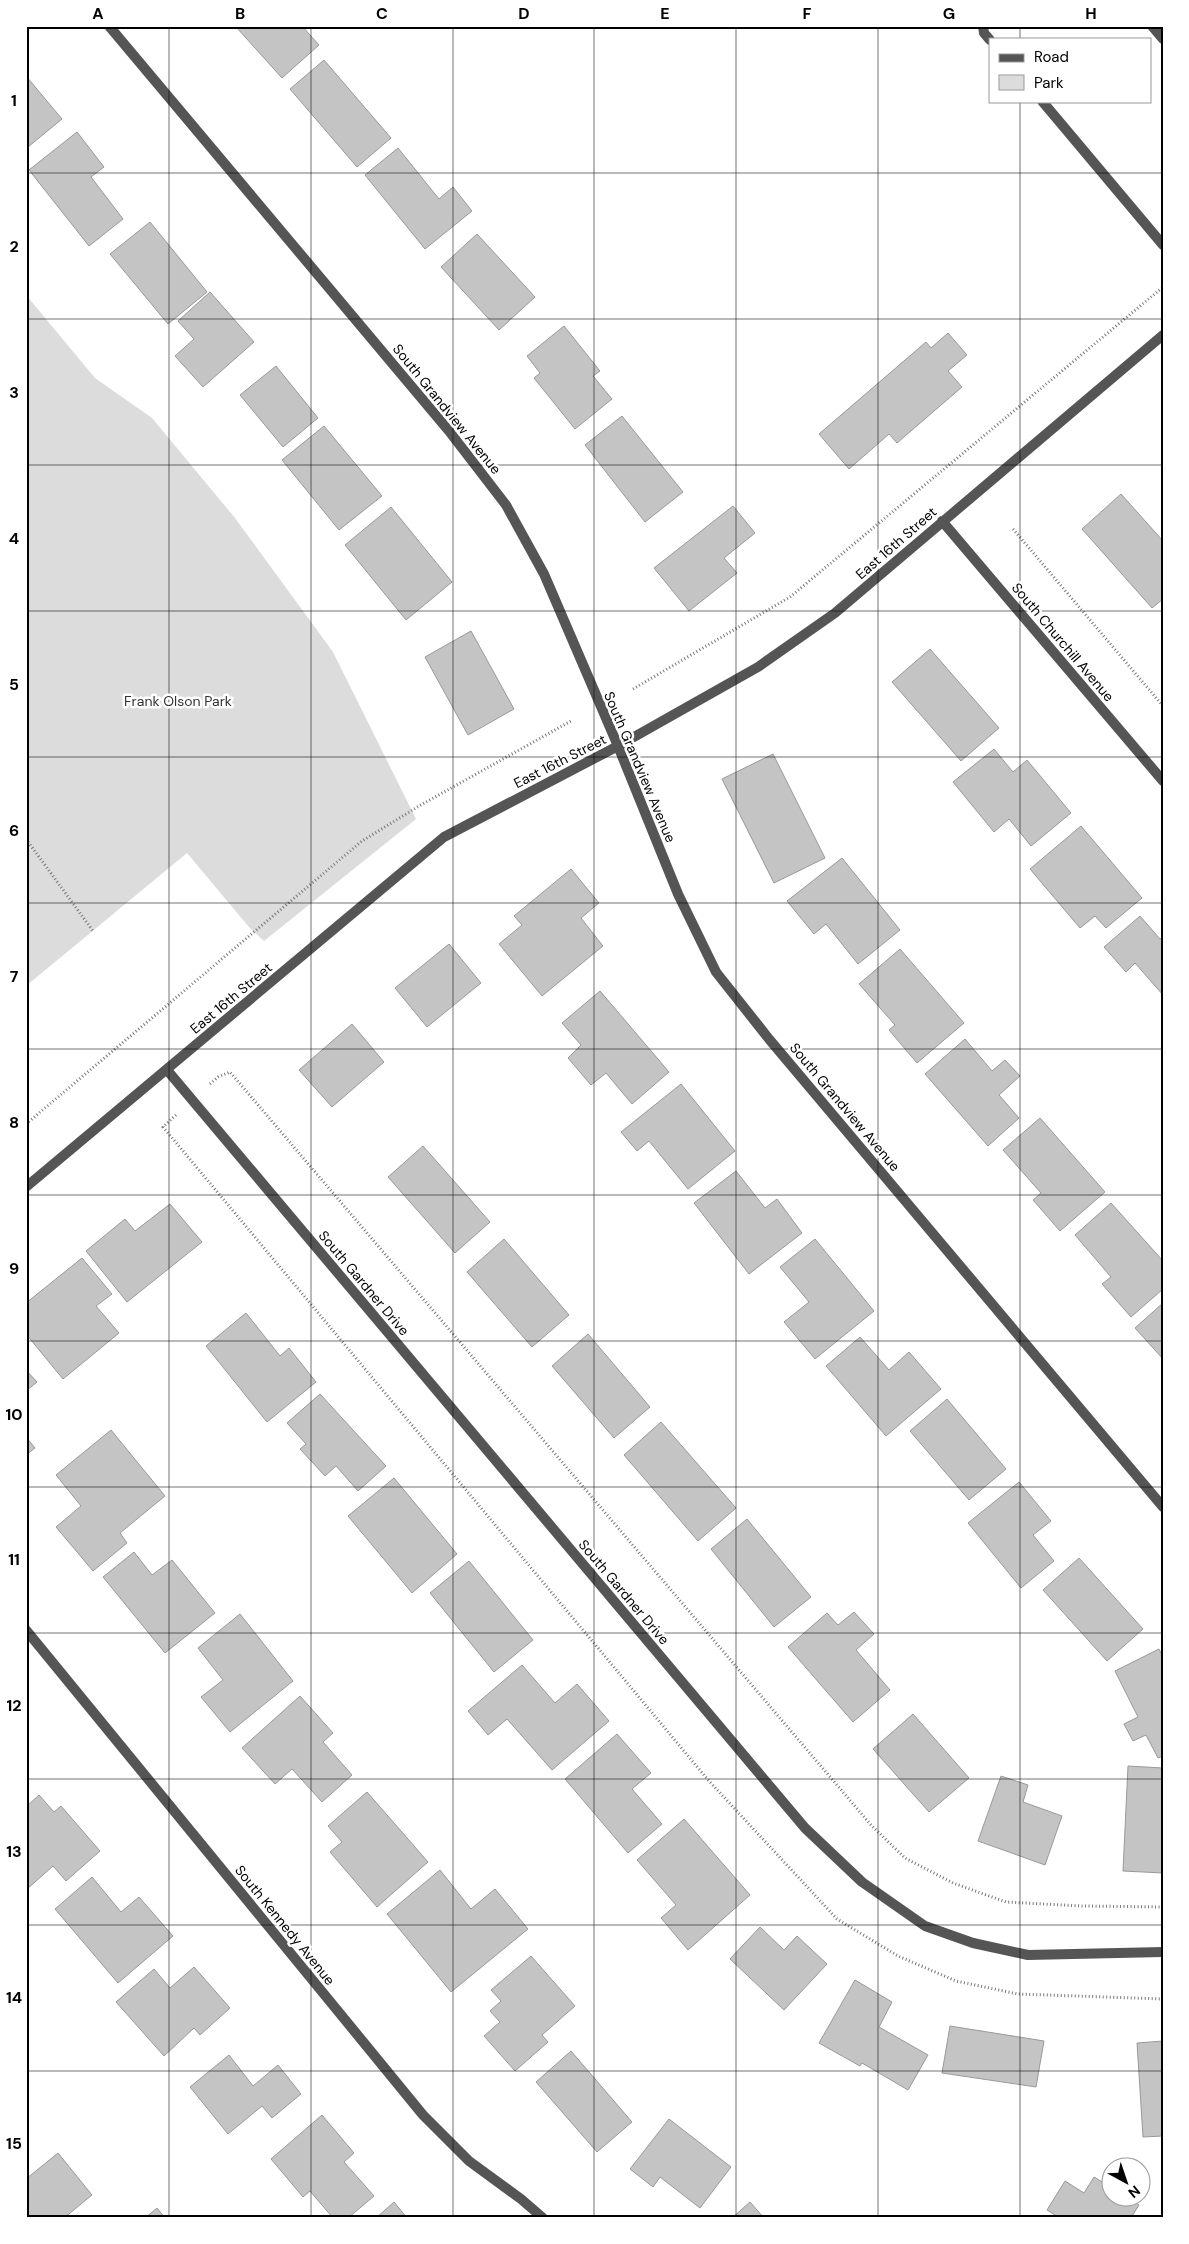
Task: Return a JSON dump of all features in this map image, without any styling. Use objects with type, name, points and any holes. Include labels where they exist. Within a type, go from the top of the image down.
[{"type":"street","name":"South Grandview Avenue","points":[[108,26],[449,431],[506,505],[544,574],[618,746],[678,894],[716,972],[769,1039],[1163,1507]]},
{"type":"street","points":[[983,26],[984,33],[989,39]]},
{"type":"street","points":[[1152,26],[1163,39]]},
{"type":"street","points":[[1043,102],[1163,245]]},
{"type":"street","name":"East 16th Street","points":[[26,1187],[444,837],[618,746],[758,667],[835,613],[1163,335]]},
{"type":"street","name":"South Churchill Avenue","points":[[942,521],[1163,781]]},
{"type":"street","name":"South Gardner Drive","points":[[167,1070],[805,1828],[862,1882],[926,1926],[973,1943],[1028,1956],[1163,1952]]},
{"type":"street","name":"South Kennedy Avenue","points":[[26,1630],[423,2115],[469,2161],[521,2199],[543,2218]]},
{"type":"path","points":[[633,689],[790,597],[1163,287]]},
{"type":"path","points":[[1013,529],[1163,706]]},
{"type":"path","points":[[26,1124],[362,841],[419,806],[571,721]]},
{"type":"path","points":[[26,839],[93,931]]},
{"type":"green space","name":"Frank Olson Park","points":[[26,295],[95,378],[152,418],[235,518],[333,652],[416,819],[264,941],[249,927],[187,853],[26,986]]},
{"type":"building","points":[[239,26],[302,26],[319,45],[282,78],[237,28]]},
{"type":"building","points":[[324,60],[391,138],[357,167],[290,89]]},
{"type":"building","points":[[26,76],[62,119],[28,147],[26,145]]},
{"type":"building","points":[[77,132],[104,167],[91,177],[123,219],[89,246],[29,170]]},
{"type":"building","points":[[398,148],[439,199],[453,187],[472,211],[425,249],[365,175]]},
{"type":"building","points":[[150,222],[207,292],[168,324],[110,254]]},
{"type":"building","points":[[477,234],[535,297],[499,330],[441,267]]},
{"type":"building","points":[[210,292],[254,342],[203,387],[175,356],[194,339],[178,321]]},
{"type":"building","points":[[564,326],[600,371],[593,376],[612,399],[575,429],[534,378],[540,373],[527,356]]},
{"type":"building","points":[[948,333],[967,355],[948,371],[962,387],[897,443],[889,434],[849,469],[819,434],[926,342],[931,348]]},
{"type":"building","points":[[276,366],[318,418],[283,447],[240,395]]},
{"type":"building","points":[[622,416],[683,492],[645,522],[585,445]]},
{"type":"building","points":[[324,426],[382,496],[339,530],[282,460]]},
{"type":"building","points":[[1121,494],[1163,541],[1163,599],[1152,608],[1082,529]]},
{"type":"building","points":[[733,506],[755,533],[724,558],[737,573],[689,611],[654,568]]},
{"type":"building","points":[[391,507],[452,582],[406,620],[345,545]]},
{"type":"building","points":[[471,631],[514,709],[468,735],[425,657]]},
{"type":"building","points":[[930,649],[999,728],[961,761],[892,682]]},
{"type":"building","points":[[994,749],[1013,772],[1027,760],[1071,813],[1031,846],[1009,819],[994,832],[953,782]]},
{"type":"building","points":[[773,754],[825,858],[774,883],[722,779]]},
{"type":"building","points":[[1081,826],[1142,898],[1106,928],[1095,916],[1080,928],[1030,869]]},
{"type":"building","points":[[842,858],[900,930],[858,964],[826,924],[814,934],[787,901]]},
{"type":"building","points":[[571,869],[599,903],[581,918],[603,946],[542,996],[499,944],[522,925],[514,916]]},
{"type":"building","points":[[1140,916],[1160,939],[1163,936],[1163,995],[1135,963],[1126,972],[1104,947]]},
{"type":"building","points":[[449,944],[481,983],[427,1027],[395,988]]},
{"type":"building","points":[[900,949],[964,1023],[917,1063],[889,1030],[895,1025],[859,984]]},
{"type":"building","points":[[600,991],[669,1072],[632,1104],[606,1073],[591,1085],[568,1058],[581,1045],[562,1023]]},
{"type":"building","points":[[352,1024],[384,1062],[332,1107],[299,1070]]},
{"type":"building","points":[[965,1039],[992,1071],[1005,1060],[1020,1076],[999,1095],[1019,1118],[988,1146],[925,1074]]},
{"type":"building","points":[[681,1084],[735,1151],[688,1189],[649,1141],[637,1151],[621,1132]]},
{"type":"building","points":[[1040,1118],[1105,1192],[1060,1231],[1033,1200],[1041,1193],[1003,1150]]},
{"type":"building","points":[[423,1146],[490,1222],[455,1253],[388,1177]]},
{"type":"building","points":[[736,1171],[765,1208],[777,1199],[802,1233],[749,1274],[694,1203]]},
{"type":"building","points":[[1111,1203],[1163,1261],[1163,1289],[1131,1317],[1102,1284],[1111,1277],[1075,1235]]},
{"type":"building","points":[[170,1204],[202,1242],[127,1302],[86,1251],[125,1219],[135,1231]]},
{"type":"building","points":[[504,1239],[569,1315],[532,1347],[467,1272]]},
{"type":"building","points":[[815,1239],[874,1311],[815,1359],[784,1322],[809,1302],[780,1267]]},
{"type":"building","points":[[82,1258],[112,1294],[96,1306],[119,1333],[63,1379],[26,1334],[26,1303]]},
{"type":"building","points":[[1163,1303],[1163,1359],[1135,1328]]},
{"type":"building","points":[[246,1313],[280,1356],[289,1348],[316,1382],[267,1422],[206,1346]]},
{"type":"building","points":[[588,1334],[650,1407],[614,1438],[552,1366]]},
{"type":"building","points":[[860,1337],[889,1370],[909,1352],[941,1389],[886,1436],[826,1366]]},
{"type":"building","points":[[26,1370],[37,1382],[26,1391]]},
{"type":"building","points":[[320,1394],[386,1466],[358,1491],[336,1466],[325,1476],[300,1449],[306,1444],[287,1423]]},
{"type":"building","points":[[947,1399],[1006,1469],[969,1500],[910,1431]]},
{"type":"building","points":[[661,1422],[736,1508],[698,1541],[624,1455]]},
{"type":"building","points":[[111,1430],[165,1496],[120,1533],[127,1543],[93,1571],[56,1527],[81,1506],[56,1475]]},
{"type":"building","points":[[26,1437],[35,1448],[26,1455]]},
{"type":"building","points":[[394,1478],[457,1554],[412,1593],[348,1516]]},
{"type":"building","points":[[1019,1482],[1051,1521],[1033,1535],[1054,1561],[1021,1588],[968,1523]]},
{"type":"building","points":[[747,1519],[811,1597],[774,1627],[711,1549]]},
{"type":"building","points":[[134,1552],[152,1575],[172,1560],[215,1613],[165,1653],[103,1577]]},
{"type":"building","points":[[1079,1558],[1143,1629],[1107,1661],[1043,1590]]},
{"type":"building","points":[[469,1561],[533,1640],[494,1672],[430,1593]]},
{"type":"building","points":[[854,1612],[874,1634],[856,1650],[890,1690],[853,1722],[788,1647],[827,1613],[838,1625]]},
{"type":"building","points":[[240,1614],[293,1681],[230,1732],[201,1697],[223,1680],[198,1648]]},
{"type":"building","points":[[1159,1649],[1163,1657],[1163,1756],[1158,1758],[1146,1735],[1133,1741],[1124,1724],[1138,1717],[1115,1671]]},
{"type":"building","points":[[522,1665],[555,1703],[577,1684],[609,1721],[552,1770],[507,1719],[488,1735],[468,1711]]},
{"type":"building","points":[[300,1696],[333,1733],[323,1742],[352,1775],[322,1802],[292,1769],[275,1784],[242,1748]]},
{"type":"building","points":[[913,1714],[969,1778],[929,1812],[873,1749]]},
{"type":"building","points":[[617,1734],[651,1773],[632,1789],[662,1824],[628,1853],[565,1779]]},
{"type":"building","points":[[1128,1766],[1163,1768],[1163,1873],[1123,1871]]},
{"type":"building","points":[[1001,1776],[1028,1785],[1023,1802],[1062,1816],[1045,1865],[978,1841]]},
{"type":"building","points":[[367,1792],[428,1862],[377,1907],[330,1852],[342,1842],[328,1826]]},
{"type":"building","points":[[39,1795],[54,1812],[61,1806],[100,1851],[66,1881],[53,1866],[26,1890],[26,1807]]},
{"type":"building","points":[[684,1819],[750,1895],[688,1950],[661,1918],[676,1905],[637,1860]]},
{"type":"building","points":[[440,1870],[471,1909],[495,1889],[528,1929],[451,1992],[387,1914]]},
{"type":"building","points":[[92,1877],[121,1912],[139,1897],[173,1936],[118,1983],[55,1909]]},
{"type":"building","points":[[760,1927],[784,1950],[797,1936],[827,1964],[784,2010],[730,1959]]},
{"type":"building","points":[[531,1956],[575,2006],[542,2035],[548,2042],[515,2071],[484,2036],[500,2022],[490,2011],[501,2001],[491,1990]]},
{"type":"building","points":[[194,1967],[230,2008],[200,2035],[194,2028],[164,2056],[116,2002],[154,1969],[170,1988]]},
{"type":"building","points":[[855,1980],[892,2002],[879,2027],[928,2055],[908,2090],[862,2063],[860,2066],[819,2043]]},
{"type":"building","points":[[950,2026],[1044,2041],[1036,2087],[942,2073]]},
{"type":"building","points":[[1163,2041],[1163,2136],[1143,2137],[1137,2043]]},
{"type":"building","points":[[571,2051],[632,2122],[597,2152],[536,2082]]},
{"type":"building","points":[[229,2055],[253,2086],[278,2065],[301,2094],[272,2118],[262,2106],[228,2134],[190,2087]]},
{"type":"building","points":[[322,2115],[354,2153],[344,2162],[374,2196],[348,2218],[333,2218],[310,2191],[303,2197],[271,2159]]},
{"type":"building","points":[[669,2119],[731,2167],[700,2208],[660,2177],[653,2187],[630,2169]]},
{"type":"building","points":[[58,2153],[92,2195],[64,2218],[26,2218],[26,2179]]},
{"type":"building","points":[[1094,2177],[1102,2182],[1102,2206],[1138,2206],[1131,2218],[1060,2218],[1047,2210],[1065,2181],[1084,2193]]},
{"type":"building","points":[[394,2202],[407,2218],[376,2218]]},
{"type":"building","points":[[750,2202],[764,2218],[732,2218]]},
{"type":"building","points":[[157,2208],[165,2218],[145,2218]]}]
